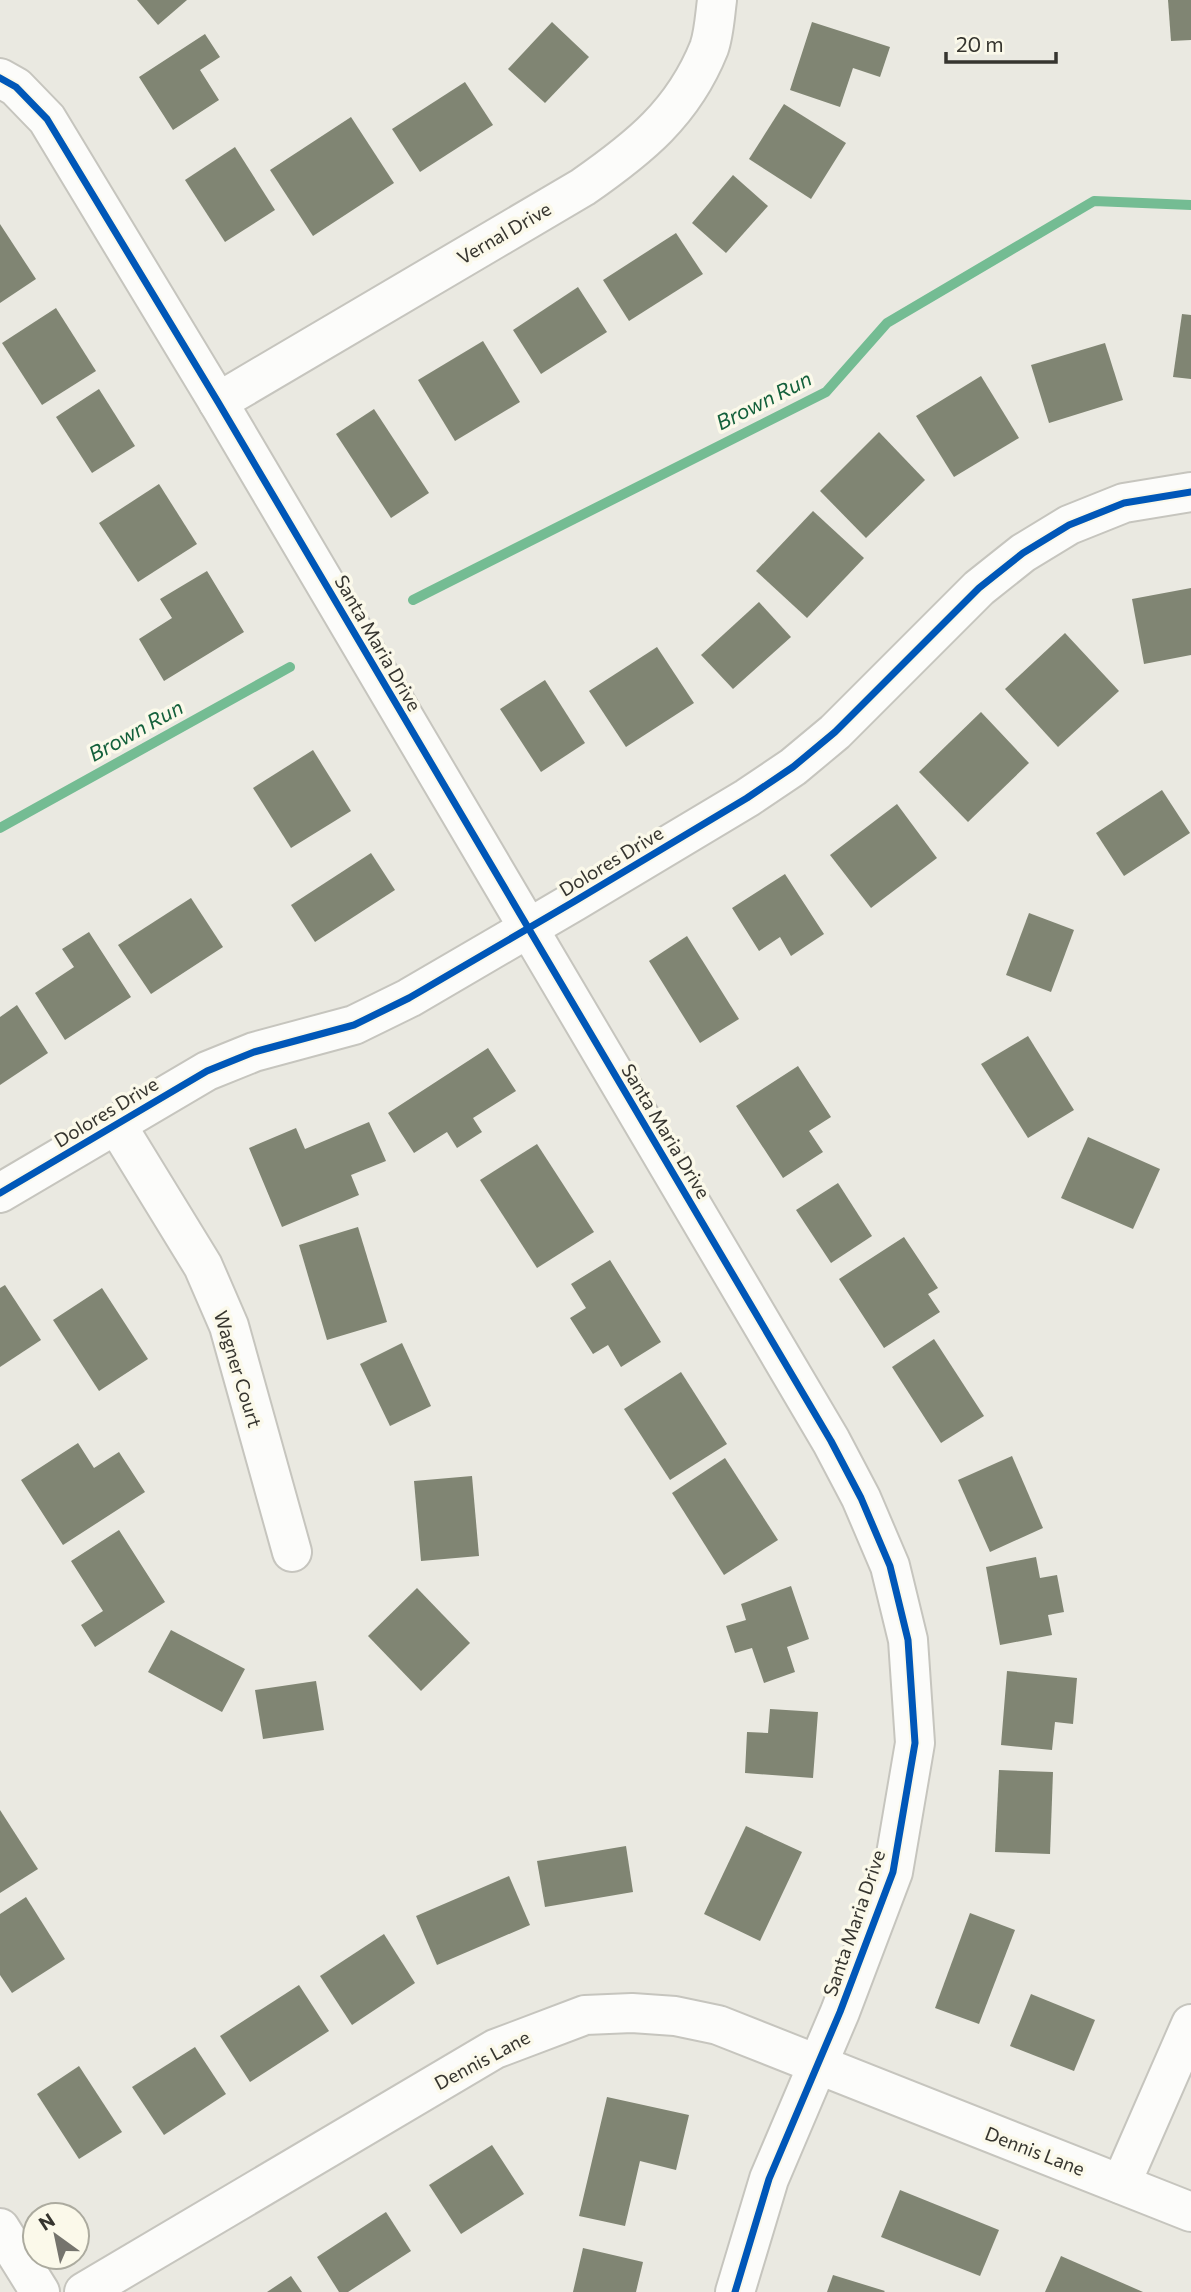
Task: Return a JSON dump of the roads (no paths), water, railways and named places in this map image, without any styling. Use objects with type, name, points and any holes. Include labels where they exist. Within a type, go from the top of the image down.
[{"type":"street","name":"Vernal Drive","points":[[218,402],[572,194],[626,157],[660,128],[690,86],[710,46],[718,0]]},
{"type":"street","name":"Santa Maria Drive","points":[[0,78],[16,88],[47,119],[218,402],[831,1441],[861,1498],[890,1566],[908,1640],[915,1743],[893,1872],[840,2012],[815,2065],[769,2179],[735,2292]]},
{"type":"street","name":"Dolores Drive","points":[[0,1193],[207,1071],[254,1052],[354,1025],[410,998],[528,929],[747,798],[793,767],[835,732],[979,588],[1023,552],[1069,525],[1124,503],[1191,492]]},
{"type":"street","name":"Wagner Court","points":[[116,1124],[203,1266],[229,1326],[292,1552]]},
{"type":"street","name":"Dennis Lane","points":[[84,2292],[495,2049],[585,2015],[632,2013],[675,2016],[718,2025],[1191,2212]]},
{"type":"street","points":[[1121,2184],[1191,2024]]},
{"type":"street","points":[[0,2228],[40,2292]]},
{"type":"waterway","name":"Brown Run","points":[[413,600],[826,392],[887,323],[1094,201],[1191,205]]},
{"type":"waterway","name":"Brown Run","points":[[0,828],[290,667]]}]
